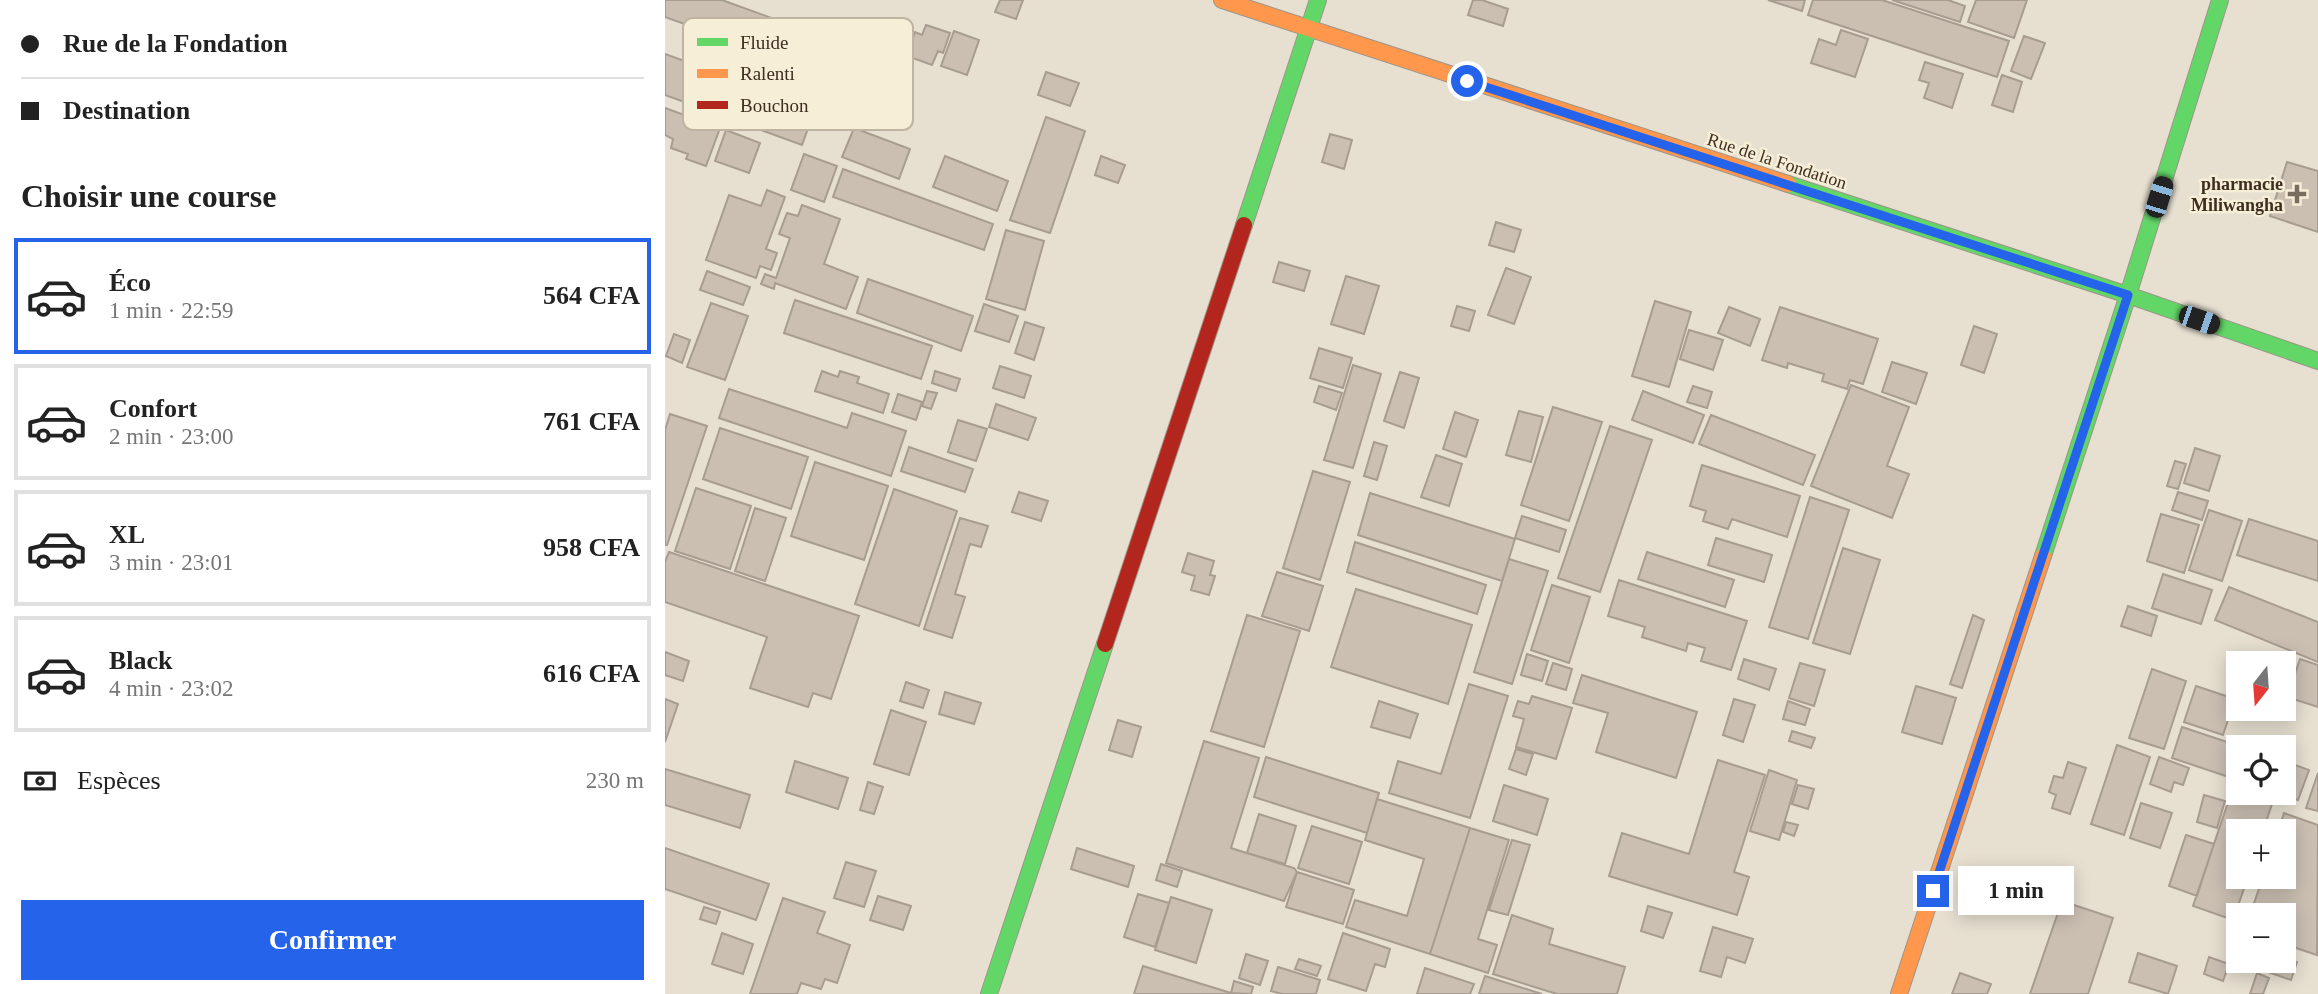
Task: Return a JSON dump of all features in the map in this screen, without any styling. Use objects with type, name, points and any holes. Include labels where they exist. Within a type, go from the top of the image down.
[{"type":"street","name":"Rue de la Fondation","points":[[1222,0],[2128,295],[2318,361]]},
{"type":"street","points":[[989,994],[1318,0]]},
{"type":"street","points":[[1899,994],[2128,295],[2220,0]]},
{"type":"building","points":[[665,0],[722,0],[772,18],[683,18],[683,23],[665,17]]},
{"type":"building","points":[[1000,0],[1023,0],[1016,19],[995,12]]},
{"type":"building","points":[[1473,0],[1482,0],[1508,9],[1503,26],[1468,15]]},
{"type":"building","points":[[1768,0],[1805,0],[1802,11]]},
{"type":"building","points":[[1813,0],[1882,0],[2009,41],[1997,77],[1808,15]]},
{"type":"building","points":[[1892,0],[1948,0],[1965,6],[1960,22]]},
{"type":"building","points":[[1976,0],[2027,0],[2014,38],[1968,22]]},
{"type":"building","points":[[926,25],[950,33],[943,53],[938,51],[932,65],[913,58],[915,32],[922,35]]},
{"type":"building","points":[[1841,30],[1868,39],[1855,77],[1811,63],[1819,39],[1836,45]]},
{"type":"building","points":[[954,31],[979,40],[967,75],[941,66]]},
{"type":"building","points":[[2024,36],[2045,43],[2031,79],[2011,71]]},
{"type":"building","points":[[665,54],[683,61],[683,102],[665,95]]},
{"type":"building","points":[[1925,62],[1963,74],[1952,108],[1924,98],[1929,83],[1919,80]]},
{"type":"building","points":[[1046,72],[1079,83],[1070,106],[1038,95]]},
{"type":"building","points":[[2002,75],[2022,82],[2013,112],[1992,105]]},
{"type":"building","points":[[665,108],[683,115],[683,130],[719,130],[706,166],[686,159],[688,154],[671,148],[673,139],[665,135]]},
{"type":"building","points":[[1046,117],[1085,131],[1050,233],[1010,220]]},
{"type":"building","points":[[726,130],[760,143],[749,173],[715,161]]},
{"type":"building","points":[[761,130],[807,130],[802,145]]},
{"type":"building","points":[[853,130],[910,149],[899,179],[842,157]]},
{"type":"building","points":[[1330,134],[1352,140],[1344,169],[1322,162]]},
{"type":"building","points":[[804,154],[837,166],[824,202],[791,190]]},
{"type":"building","points":[[945,156],[1008,181],[997,211],[933,187]]},
{"type":"building","points":[[1101,156],[1125,165],[1118,183],[1095,175]]},
{"type":"building","name":"pharmacie Miliwangha","points":[[2287,162],[2318,171],[2318,232],[2270,216]]},
{"type":"building","points":[[843,169],[993,224],[984,250],[833,197]]},
{"type":"building","points":[[767,190],[785,197],[766,249],[777,253],[771,270],[760,266],[756,278],[706,260],[729,195],[761,206]]},
{"type":"building","points":[[802,205],[840,219],[824,264],[858,277],[846,309],[775,283],[774,289],[761,284],[765,274],[776,278],[790,238],[779,234],[787,213],[798,216]]},
{"type":"building","points":[[1496,222],[1521,230],[1514,252],[1489,245]]},
{"type":"building","points":[[1006,230],[1044,241],[1025,310],[986,299]]},
{"type":"building","points":[[1279,262],[1310,271],[1304,291],[1273,282]]},
{"type":"building","points":[[1506,268],[1531,277],[1514,324],[1488,315]]},
{"type":"building","points":[[707,271],[750,287],[743,305],[700,290]]},
{"type":"building","points":[[1346,276],[1379,286],[1364,334],[1331,324]]},
{"type":"building","points":[[868,279],[973,316],[961,351],[857,313]]},
{"type":"building","points":[[795,300],[932,346],[921,379],[784,333]]},
{"type":"building","points":[[1655,301],[1691,312],[1669,387],[1632,376]]},
{"type":"building","points":[[711,303],[748,316],[725,380],[687,367]]},
{"type":"building","points":[[984,304],[1018,316],[1009,342],[975,331]]},
{"type":"building","points":[[1457,306],[1475,311],[1469,331],[1451,326]]},
{"type":"building","points":[[1729,307],[1760,319],[1750,346],[1718,333]]},
{"type":"building","points":[[1780,307],[1878,339],[1863,384],[1850,380],[1847,389],[1822,381],[1824,374],[1788,363],[1787,368],[1762,360]]},
{"type":"building","points":[[1025,322],[1044,328],[1034,360],[1015,353]]},
{"type":"building","points":[[1974,326],[1997,334],[1984,373],[1961,365]]},
{"type":"building","points":[[1689,330],[1723,340],[1713,370],[1680,359]]},
{"type":"building","points":[[674,334],[690,340],[682,363],[666,356]]},
{"type":"building","points":[[1319,348],[1352,358],[1343,388],[1310,378]]},
{"type":"building","points":[[1892,362],[1927,373],[1916,404],[1882,392]]},
{"type":"building","points":[[1353,365],[1381,374],[1353,468],[1324,460]]},
{"type":"building","points":[[1000,366],[1031,376],[1024,398],[993,388]]},
{"type":"building","points":[[822,371],[838,377],[840,371],[859,377],[857,383],[889,394],[883,413],[815,391]]},
{"type":"building","points":[[935,371],[960,379],[956,391],[932,383]]},
{"type":"building","points":[[1400,372],[1419,378],[1404,428],[1384,421]]},
{"type":"building","points":[[1851,385],[1909,407],[1887,466],[1909,474],[1892,518],[1811,486]]},
{"type":"building","points":[[1319,386],[1342,393],[1336,410],[1314,402]]},
{"type":"building","points":[[1693,386],[1712,392],[1707,408],[1687,402]]},
{"type":"building","points":[[729,389],[847,428],[852,413],[906,431],[891,476],[719,418]]},
{"type":"building","points":[[927,391],[937,393],[931,409],[922,406]]},
{"type":"building","points":[[1643,391],[1704,415],[1693,443],[1632,420]]},
{"type":"building","points":[[898,394],[922,402],[916,420],[892,412]]},
{"type":"building","points":[[996,404],[1036,418],[1028,440],[989,427]]},
{"type":"building","points":[[1553,407],[1602,422],[1569,521],[1521,505]]},
{"type":"building","points":[[1519,411],[1543,417],[1531,462],[1506,455]]},
{"type":"building","points":[[1455,412],[1478,420],[1466,457],[1443,449]]},
{"type":"building","points":[[670,414],[707,426],[665,545],[665,430]]},
{"type":"building","points":[[1711,415],[1815,455],[1803,485],[1699,444]]},
{"type":"building","points":[[958,420],[987,429],[976,461],[948,452]]},
{"type":"building","points":[[1610,426],[1652,440],[1600,592],[1558,578]]},
{"type":"building","points":[[720,428],[808,457],[791,509],[703,479]]},
{"type":"building","points":[[1374,442],[1387,446],[1377,480],[1364,476]]},
{"type":"building","points":[[909,447],[973,469],[965,492],[901,471]]},
{"type":"building","points":[[2195,448],[2220,456],[2209,491],[2184,483]]},
{"type":"building","points":[[1436,455],[1462,464],[1449,506],[1421,497]]},
{"type":"building","points":[[2175,461],[2186,464],[2178,489],[2167,486]]},
{"type":"building","points":[[815,462],[888,486],[864,560],[791,536]]},
{"type":"building","points":[[1702,465],[1800,496],[1787,537],[1732,519],[1728,529],[1703,521],[1706,511],[1690,506]]},
{"type":"building","points":[[1313,471],[1350,482],[1320,580],[1283,568]]},
{"type":"building","points":[[696,488],[751,506],[730,569],[675,551]]},
{"type":"building","points":[[894,489],[957,511],[919,626],[855,604]]},
{"type":"building","points":[[1019,492],[1048,501],[1041,521],[1012,512]]},
{"type":"building","points":[[2178,492],[2208,501],[2202,520],[2172,510]]},
{"type":"building","points":[[1370,493],[1515,539],[1502,581],[1358,535]]},
{"type":"building","points":[[1810,497],[1849,510],[1808,639],[1769,627]]},
{"type":"building","points":[[755,508],[786,518],[765,581],[735,571]]},
{"type":"building","points":[[2209,510],[2242,521],[2222,581],[2189,570]]},
{"type":"building","points":[[2161,514],[2199,525],[2184,573],[2147,561]]},
{"type":"building","points":[[1522,516],[1566,530],[1559,552],[1515,538]]},
{"type":"building","points":[[960,518],[988,526],[981,547],[970,544],[955,594],[965,597],[952,638],[924,629]]},
{"type":"building","points":[[2249,519],[2318,541],[2318,581],[2237,555]]},
{"type":"building","points":[[1716,538],[1772,555],[1764,582],[1708,565]]},
{"type":"building","points":[[1355,542],[1486,585],[1477,614],[1347,572]]},
{"type":"building","points":[[1843,548],[1880,560],[1850,654],[1813,643]]},
{"type":"building","points":[[669,552],[859,616],[831,699],[813,693],[808,707],[750,688],[767,637],[665,602],[665,562]]},
{"type":"building","points":[[1647,552],[1734,580],[1725,607],[1638,579]]},
{"type":"building","points":[[1188,553],[1214,561],[1210,575],[1215,576],[1209,595],[1191,590],[1195,576],[1182,572]]},
{"type":"building","points":[[1509,559],[1548,571],[1512,684],[1474,672]]},
{"type":"building","points":[[1277,572],[1323,586],[1309,631],[1262,616]]},
{"type":"building","points":[[2163,574],[2212,590],[2201,624],[2152,608]]},
{"type":"building","points":[[1619,580],[1747,621],[1731,670],[1701,661],[1705,648],[1688,643],[1686,651],[1642,637],[1645,627],[1608,616]]},
{"type":"building","points":[[1552,585],[1590,597],[1569,663],[1531,650]]},
{"type":"building","points":[[2229,587],[2318,622],[2318,662],[2296,651],[2215,620]]},
{"type":"building","points":[[1356,589],[1472,625],[1448,704],[1331,667]]},
{"type":"building","points":[[2128,606],[2157,616],[2151,636],[2121,626]]},
{"type":"building","points":[[1247,615],[1300,631],[1264,747],[1211,731]]},
{"type":"building","points":[[1973,615],[1984,620],[1962,688],[1950,684]]},
{"type":"building","points":[[665,652],[689,661],[683,681],[665,675]]},
{"type":"building","points":[[1527,654],[1548,661],[1542,681],[1521,675]]},
{"type":"building","points":[[1744,659],[1776,669],[1769,690],[1738,679]]},
{"type":"building","points":[[2300,659],[2318,665],[2318,707],[2296,700],[2296,671]]},
{"type":"building","points":[[1553,663],[1572,669],[1566,690],[1546,684]]},
{"type":"building","points":[[1800,663],[1825,670],[1814,706],[1789,698]]},
{"type":"building","points":[[2152,669],[2186,681],[2164,749],[2129,738]]},
{"type":"building","points":[[1582,675],[1697,712],[1676,778],[1596,752],[1608,713],[1573,703]]},
{"type":"building","points":[[906,682],[929,690],[923,708],[900,701]]},
{"type":"building","points":[[1469,684],[1508,696],[1470,818],[1389,793],[1398,761],[1441,774]]},
{"type":"building","points":[[1916,686],[1956,698],[1942,744],[1902,732]]},
{"type":"building","points":[[2196,686],[2226,696],[2228,721],[2223,735],[2184,722]]},
{"type":"building","points":[[945,692],[981,703],[974,724],[939,714]]},
{"type":"building","points":[[1532,696],[1572,708],[1556,759],[1516,747],[1524,719],[1513,716],[1518,701],[1529,704]]},
{"type":"building","points":[[665,699],[678,704],[665,742]]},
{"type":"building","points":[[1734,699],[1755,705],[1743,742],[1723,735]]},
{"type":"building","points":[[1379,701],[1418,714],[1410,738],[1371,727]]},
{"type":"building","points":[[1788,701],[1810,709],[1805,725],[1783,719]]},
{"type":"building","points":[[891,710],[926,722],[909,775],[874,764]]},
{"type":"building","points":[[1118,720],[1141,727],[1132,757],[1109,750]]},
{"type":"building","points":[[2182,727],[2226,742],[2226,776],[2172,758]]},
{"type":"building","points":[[1792,731],[1815,738],[1811,748],[1789,741]]},
{"type":"building","points":[[1204,741],[1259,758],[1231,848],[1294,868],[1297,872],[1284,901],[1166,863]]},
{"type":"building","points":[[2117,745],[2150,757],[2124,835],[2091,824]]},
{"type":"building","points":[[1516,749],[1533,754],[1526,775],[1509,769]]},
{"type":"building","points":[[1266,757],[1379,793],[1367,833],[1254,797]]},
{"type":"building","points":[[2159,757],[2189,768],[2183,785],[2174,782],[2171,792],[2150,784]]},
{"type":"building","points":[[1718,760],[1765,775],[1734,872],[1749,877],[1737,915],[1609,876],[1622,833],[1689,854]]},
{"type":"building","points":[[795,761],[848,778],[838,809],[786,792]]},
{"type":"building","points":[[2068,762],[2086,768],[2070,814],[2052,808],[2056,795],[2049,792],[2054,776],[2063,778]]},
{"type":"building","points":[[2296,765],[2309,770],[2296,799]]},
{"type":"building","points":[[665,769],[750,795],[740,828],[665,805]]},
{"type":"building","points":[[1769,770],[1797,780],[1779,840],[1750,831]]},
{"type":"building","points":[[2318,773],[2318,811],[2306,808]]},
{"type":"building","points":[[868,782],[883,787],[874,814],[860,810]]},
{"type":"building","points":[[1504,785],[1548,799],[1537,835],[1493,821]]},
{"type":"building","points":[[1798,785],[1814,789],[1808,809],[1792,804]]},
{"type":"building","points":[[2204,795],[2225,801],[2217,828],[2197,822]]},
{"type":"building","points":[[1377,799],[1470,828],[1430,954],[1346,927],[1355,900],[1407,916],[1424,859],[1365,840]]},
{"type":"building","points":[[2141,803],[2172,813],[2160,848],[2130,838]]},
{"type":"building","points":[[2227,805],[2272,805],[2267,819],[2226,819],[2226,889],[2244,889],[2239,903],[2226,903],[2226,918],[2193,906]]},
{"type":"building","points":[[2284,813],[2318,825],[2317,955],[2296,948],[2296,903],[2254,903],[2259,889],[2296,889],[2296,819],[2282,819]]},
{"type":"building","points":[[1259,814],[1296,826],[1285,864],[1247,853]]},
{"type":"building","points":[[1786,822],[1798,825],[1794,836],[1783,832]]},
{"type":"building","points":[[1312,826],[1362,842],[1349,884],[1298,868]]},
{"type":"building","points":[[1470,828],[1509,840],[1478,939],[1497,945],[1488,973],[1430,954]]},
{"type":"building","points":[[2186,835],[2214,844],[2197,896],[2169,886]]},
{"type":"building","points":[[1512,840],[1530,845],[1508,915],[1489,910]]},
{"type":"building","points":[[665,848],[769,884],[756,920],[665,889]]},
{"type":"building","points":[[1077,848],[1134,866],[1128,887],[1071,869]]},
{"type":"building","points":[[846,862],[876,871],[864,907],[834,898]]},
{"type":"building","points":[[1161,864],[1182,871],[1177,887],[1156,880]]},
{"type":"building","points":[[1297,872],[1354,890],[1343,924],[1286,907]]},
{"type":"building","points":[[1138,894],[1169,903],[1155,947],[1124,937]]},
{"type":"building","points":[[878,896],[911,906],[903,930],[870,920]]},
{"type":"building","points":[[1171,897],[1212,910],[1196,963],[1155,950]]},
{"type":"building","points":[[783,898],[825,912],[817,933],[850,945],[837,983],[825,979],[821,989],[801,983],[797,994],[750,994]]},
{"type":"building","points":[[2062,901],[2113,918],[2088,994],[2030,994]]},
{"type":"building","points":[[1648,906],[1672,913],[1663,938],[1641,931]]},
{"type":"building","points":[[704,907],[720,912],[716,924],[700,919]]},
{"type":"building","points":[[1512,915],[1553,929],[1549,944],[1625,967],[1617,994],[1557,994],[1493,974]]},
{"type":"building","points":[[1713,927],[1753,939],[1745,963],[1727,957],[1721,977],[1700,971]]},
{"type":"building","points":[[722,933],[753,944],[743,974],[712,964]]},
{"type":"building","points":[[1343,933],[1390,949],[1385,967],[1375,964],[1366,991],[1328,979]]},
{"type":"building","points":[[2138,953],[2177,966],[2168,994],[2129,982]]},
{"type":"building","points":[[1246,954],[1268,961],[1260,985],[1239,978]]},
{"type":"building","points":[[2209,957],[2226,963],[2223,981],[2204,974]]},
{"type":"building","points":[[1299,959],[1321,966],[1317,976],[1295,969]]},
{"type":"building","points":[[1143,966],[1231,993],[1233,994],[1134,994]]},
{"type":"building","points":[[1278,967],[1320,980],[1316,994],[1282,994],[1271,991]]},
{"type":"building","points":[[1425,968],[1474,984],[1470,994],[1417,994]]},
{"type":"building","points":[[1960,973],[1991,984],[1987,994],[1952,994]]},
{"type":"building","points":[[2257,973],[2269,978],[2263,994],[2250,994]]},
{"type":"building","points":[[2271,973],[2293,973],[2291,980]]},
{"type":"building","points":[[1485,976],[1542,994],[1479,994]]},
{"type":"building","points":[[1234,981],[1253,987],[1251,994],[1231,993]]},
{"type":"traffic: fast","points":[[1244,225],[1318,0]]},
{"type":"traffic: fast","points":[[2043,556],[2220,0]]},
{"type":"traffic: fast","points":[[1788,184],[2128,295],[2318,361]]},
{"type":"traffic: fast","points":[[989,994],[1105,644]]},
{"type":"traffic: slow","points":[[1222,0],[1788,184]]},
{"type":"traffic: slow","points":[[1899,994],[2043,556]]},
{"type":"traffic: jam","points":[[1105,644],[1244,225]]},
{"type":"place","name":"pharmacie Miliwangha","points":[[2297,194]]},
{"type":"route","points":[[1467,81],[2128,295],[1933,891]]}]
